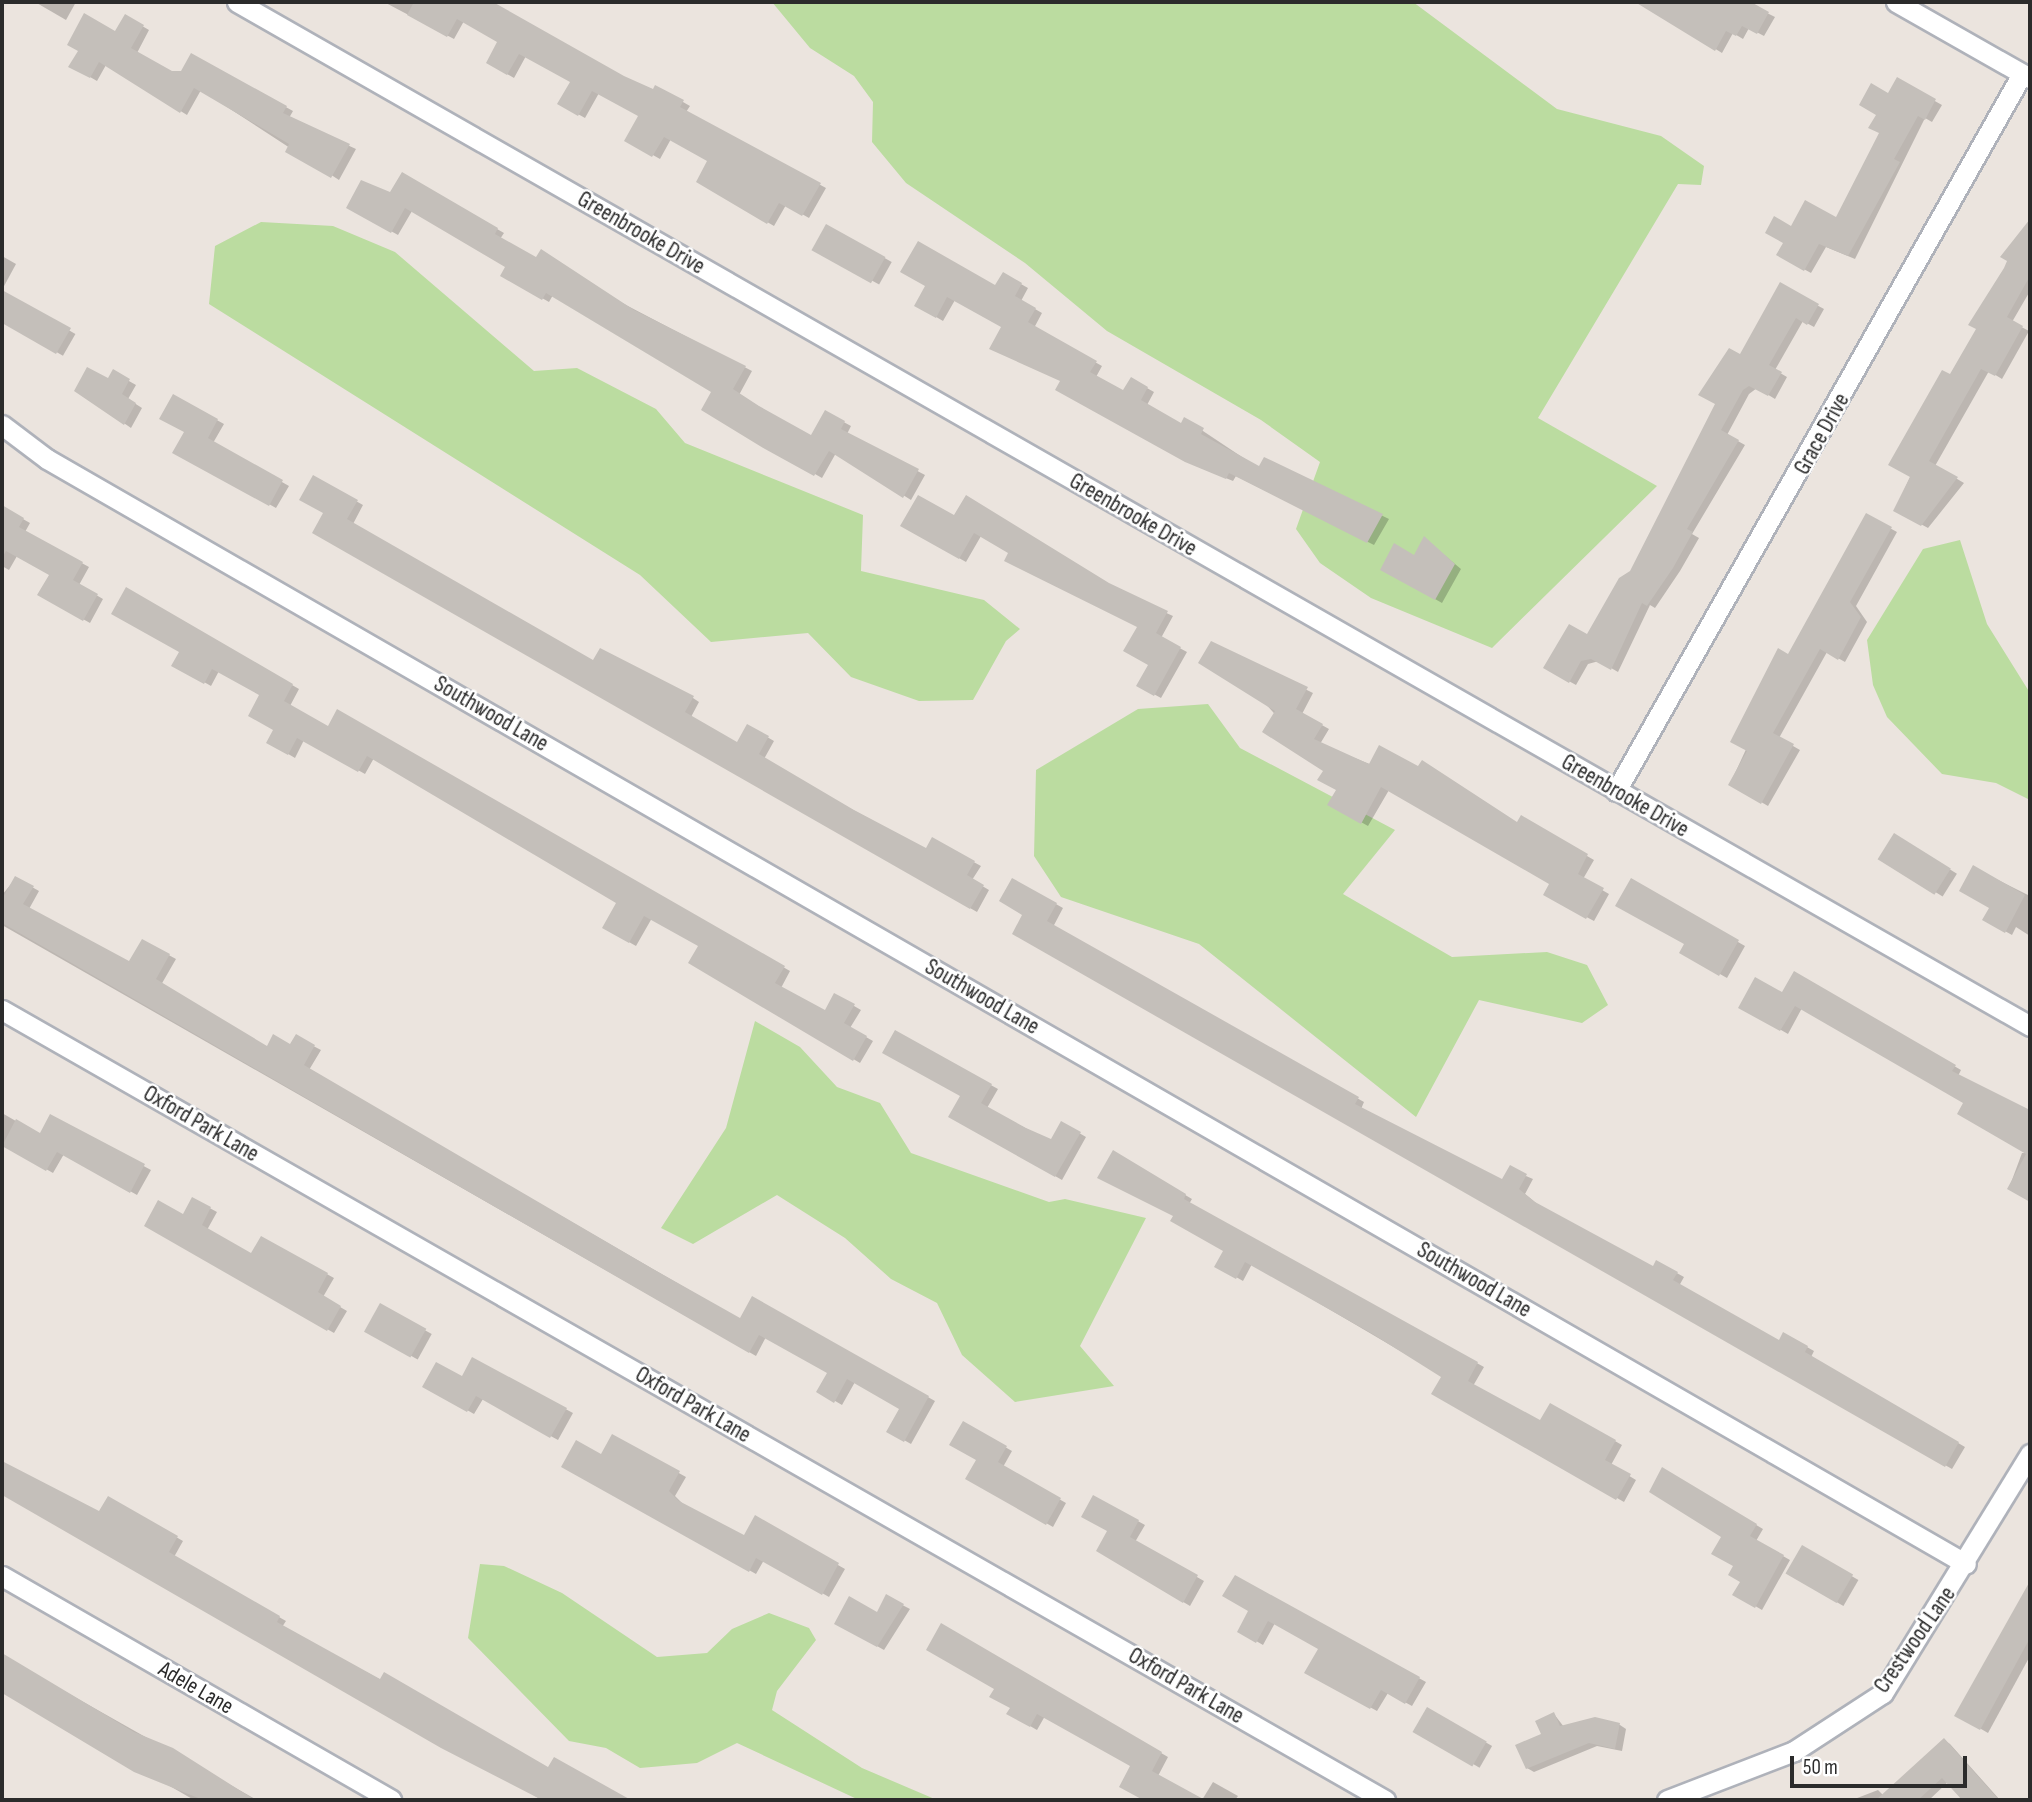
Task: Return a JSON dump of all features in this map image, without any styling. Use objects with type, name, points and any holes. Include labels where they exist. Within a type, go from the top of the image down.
[{"type":"street","name":"Greenbrooke Drive","points":[[237,2],[2030,1026]]},
{"type":"street","points":[[1896,2],[2026,76]]},
{"type":"street","name":"Grace Drive","points":[[1616,791],[2026,76]]},
{"type":"street","name":"Southwood Lane","points":[[2,425],[72,472],[1966,1564]]},
{"type":"street","name":"Oxford Park Lane","points":[[2,1010],[1385,1800]]},
{"type":"street","name":"Crestwood Lane","points":[[1667,1800],[1794,1751],[1883,1693],[1966,1564],[2030,1454]]},
{"type":"street","name":"Adele Lane","points":[[2,1576],[391,1800]]},
{"type":"green space","points":[[772,2],[1413,2],[1557,109],[1661,136],[1704,166],[1701,185],[1678,184],[1538,418],[1657,486],[1492,648],[1371,598],[1320,563],[1296,529],[1320,462],[1261,420],[1107,331],[1025,263],[906,183],[872,142],[873,102],[854,76],[810,48]]},
{"type":"green space","points":[[261,222],[333,226],[395,252],[534,371],[577,368],[656,409],[685,443],[863,515],[861,571],[984,600],[1020,629],[1006,641],[973,700],[919,701],[851,677],[808,633],[711,642],[640,575],[209,304],[215,246]]},
{"type":"green space","points":[[1960,540],[1987,624],[2030,693],[2030,800],[1996,783],[1942,774],[1887,717],[1873,685],[1867,640],[1923,549]]},
{"type":"green space","points":[[1208,704],[1240,748],[1395,830],[1343,894],[1452,957],[1547,952],[1587,965],[1608,1005],[1582,1023],[1479,1000],[1416,1117],[1199,944],[1061,897],[1034,856],[1036,770],[1138,709]]},
{"type":"green space","points":[[755,1021],[800,1047],[837,1087],[880,1103],[911,1153],[1049,1202],[1065,1199],[1146,1218],[1080,1346],[1114,1386],[1015,1402],[962,1355],[937,1303],[891,1279],[845,1238],[777,1195],[693,1244],[661,1228],[726,1128]]},
{"type":"green space","points":[[480,1564],[504,1566],[562,1593],[657,1657],[707,1653],[732,1629],[769,1613],[809,1628],[816,1640],[777,1691],[772,1710],[862,1768],[937,1800],[859,1800],[737,1743],[697,1763],[640,1768],[606,1748],[569,1741],[468,1638]]},
{"type":"building","points":[[414,2],[493,2],[624,76],[653,89],[655,85],[684,100],[680,107],[821,183],[802,216],[779,203],[767,224],[696,182],[707,161],[664,137],[652,157],[624,141],[638,116],[592,91],[578,116],[557,104],[570,82],[519,54],[507,75],[486,63],[497,42],[457,19],[447,37],[407,15]]},
{"type":"building","points":[[1635,2],[1751,2],[1769,12],[1757,34],[1742,26],[1736,36],[1726,31],[1715,51]]},
{"type":"building","points":[[84,13],[115,31],[125,14],[144,25],[131,48],[172,71],[181,71],[191,53],[287,106],[283,113],[350,144],[331,178],[285,152],[289,144],[194,88],[180,113],[99,62],[90,78],[68,67],[78,51],[67,45]]},
{"type":"building","points":[[1897,77],[1936,99],[1925,120],[1918,116],[1894,159],[1900,162],[1848,256],[1819,244],[1804,271],[1776,255],[1783,243],[1765,233],[1774,216],[1791,226],[1805,200],[1836,217],[1879,133],[1868,128],[1876,115],[1859,105],[1871,83],[1888,93]]},
{"type":"building","points":[[402,172],[498,228],[495,234],[536,257],[541,249],[634,310],[746,366],[733,389],[759,406],[811,435],[825,410],[845,421],[841,429],[919,469],[903,498],[829,451],[814,476],[765,449],[701,410],[711,392],[546,293],[542,300],[500,276],[505,267],[405,208],[391,233],[346,208],[361,180],[390,192]]},
{"type":"building","points":[[2030,219],[2030,276],[2007,317],[2023,326],[1995,376],[1981,369],[1929,461],[1958,477],[1921,526],[1893,511],[1910,477],[1888,465],[1942,370],[1950,374],[1976,329],[1968,325],[2004,268],[2007,261],[2000,257]]},
{"type":"building","points":[[826,224],[885,257],[871,283],[811,250]]},
{"type":"building","points":[[918,241],[995,285],[1003,272],[1022,283],[1015,296],[1036,308],[1028,322],[1097,361],[1090,372],[1123,390],[1131,377],[1148,387],[1141,400],[1181,423],[1184,417],[1204,428],[1201,434],[1259,466],[1264,457],[1383,514],[1367,543],[1229,473],[1226,479],[1185,462],[1055,390],[1060,381],[989,349],[1001,327],[947,297],[936,318],[914,306],[925,286],[900,272]]},
{"type":"building","points":[[1780,282],[1819,304],[1807,325],[1796,318],[1769,365],[1782,372],[1768,396],[1749,386],[1743,390],[1721,430],[1739,440],[1687,529],[1693,532],[1673,568],[1647,606],[1642,603],[1611,670],[1591,659],[1581,661],[1569,683],[1543,668],[1569,624],[1587,634],[1619,578],[1630,571],[1715,404],[1698,395],[1729,348],[1740,354]]},
{"type":"building","points":[[2,290],[71,328],[56,354],[2,323]]},
{"type":"building","points":[[87,367],[108,378],[113,369],[130,379],[122,394],[136,403],[124,425],[74,391]]},
{"type":"building","points":[[173,394],[218,419],[208,438],[283,480],[269,506],[172,453],[184,432],[159,419]]},
{"type":"building","points":[[313,475],[358,500],[347,519],[593,660],[600,648],[694,696],[685,712],[737,742],[747,724],[769,736],[759,754],[854,810],[926,848],[932,837],[975,861],[967,875],[984,885],[970,909],[312,533],[323,513],[299,500]]},
{"type":"building","points":[[918,495],[954,515],[966,495],[1109,583],[1168,611],[1156,633],[1181,647],[1154,696],[1136,686],[1148,665],[1123,651],[1137,627],[1004,561],[1008,553],[974,533],[959,559],[900,526]]},
{"type":"building","points":[[2,505],[24,518],[19,527],[83,562],[73,580],[98,594],[83,621],[37,595],[49,575],[6,551],[2,558]]},
{"type":"building","points":[[1866,513],[1892,527],[1850,602],[1861,617],[1838,660],[1820,649],[1773,733],[1794,744],[1761,804],[1728,785],[1747,751],[1730,742],[1778,648],[1788,654]]},
{"type":"building","points":[[1424,536],[1455,564],[1435,600],[1380,570],[1394,543],[1414,555]]},
{"type":"building","points":[[126,587],[293,684],[284,701],[328,726],[337,709],[785,966],[775,983],[825,1010],[834,993],[855,1004],[844,1023],[867,1036],[853,1061],[688,963],[698,946],[644,916],[629,943],[602,928],[616,903],[367,756],[358,772],[297,738],[288,755],[266,743],[273,730],[248,716],[259,695],[212,669],[204,684],[171,666],[179,652],[111,614]]},
{"type":"building","points":[[1211,641],[1308,687],[1296,709],[1323,724],[1314,739],[1369,764],[1379,745],[1418,766],[1422,760],[1517,822],[1521,815],[1588,854],[1578,874],[1604,888],[1586,919],[1543,895],[1549,884],[1381,787],[1361,824],[1327,805],[1336,790],[1317,780],[1323,771],[1262,732],[1275,711],[1198,663]]},
{"type":"building","points":[[1894,833],[1951,869],[1934,895],[1878,859]]},
{"type":"building","points":[[1973,865],[2025,895],[2005,933],[1982,920],[1989,908],[1959,891]]},
{"type":"building","points":[[15,876],[34,886],[23,904],[129,961],[142,939],[170,954],[156,979],[267,1046],[273,1034],[290,1044],[296,1034],[315,1045],[304,1065],[653,1269],[740,1318],[752,1296],[929,1396],[904,1442],[886,1432],[899,1409],[847,1379],[834,1403],[816,1392],[827,1373],[759,1335],[749,1353],[2,923],[2,899]]},
{"type":"building","points":[[1012,878],[1057,903],[1047,921],[1359,1097],[1355,1104],[1502,1179],[1510,1165],[1527,1174],[1519,1189],[1535,1202],[1653,1266],[1656,1260],[1678,1272],[1673,1280],[1779,1340],[1783,1332],[1808,1346],[1805,1352],[1959,1442],[1945,1467],[1012,934],[1022,915],[999,901]]},
{"type":"building","points":[[1631,878],[1739,940],[1719,976],[1679,953],[1684,944],[1615,906]]},
{"type":"building","points":[[1794,971],[1956,1065],[1952,1071],[2030,1110],[2030,1202],[2007,1189],[2026,1154],[1957,1114],[1963,1103],[1795,1006],[1780,1031],[1738,1008],[1755,977],[1782,992]]},
{"type":"building","points":[[895,1030],[992,1084],[981,1103],[1026,1128],[1051,1139],[1061,1121],[1081,1132],[1055,1177],[948,1117],[960,1096],[882,1053]]},
{"type":"building","points":[[50,1114],[145,1164],[130,1193],[57,1152],[46,1171],[2,1146],[16,1119],[40,1133]]},
{"type":"building","points":[[1113,1150],[1186,1194],[1184,1199],[1478,1362],[1468,1381],[1540,1420],[1550,1403],[1616,1440],[1605,1460],[1631,1474],[1616,1500],[1431,1394],[1441,1377],[1371,1333],[1245,1262],[1236,1279],[1214,1267],[1223,1251],[1170,1221],[1173,1216],[1097,1178]]},
{"type":"building","points":[[192,1197],[211,1207],[202,1225],[251,1253],[261,1236],[328,1273],[318,1292],[341,1306],[327,1331],[144,1226],[158,1200],[183,1214]]},
{"type":"building","points":[[380,1303],[426,1329],[410,1358],[364,1332]]},
{"type":"building","points":[[472,1357],[567,1408],[550,1438],[476,1396],[467,1412],[422,1387],[436,1362],[462,1376]]},
{"type":"building","points":[[963,1421],[1007,1446],[998,1462],[1061,1498],[1046,1525],[965,1479],[976,1460],[949,1445]]},
{"type":"building","points":[[612,1434],[680,1471],[669,1491],[679,1501],[744,1535],[755,1515],[839,1563],[822,1595],[756,1558],[749,1572],[561,1467],[576,1440],[601,1454]]},
{"type":"building","points":[[2,1461],[99,1511],[108,1496],[178,1536],[169,1552],[280,1616],[277,1622],[380,1679],[384,1672],[548,1767],[554,1757],[631,1800],[542,1800],[441,1748],[2,1495]]},
{"type":"building","points":[[1662,1467],[1757,1524],[1750,1536],[1784,1555],[1755,1608],[1732,1595],[1740,1582],[1728,1575],[1733,1566],[1711,1554],[1721,1537],[1649,1492]]},
{"type":"building","points":[[1093,1495],[1139,1520],[1130,1537],[1198,1575],[1183,1603],[1096,1551],[1107,1531],[1081,1517]]},
{"type":"building","points":[[1802,1545],[1853,1574],[1837,1603],[1786,1574]]},
{"type":"building","points":[[1235,1575],[1420,1677],[1405,1704],[1381,1690],[1370,1709],[1304,1673],[1318,1649],[1268,1621],[1256,1643],[1237,1632],[1248,1611],[1222,1596]]},
{"type":"building","points":[[2030,1581],[2030,1638],[1980,1730],[1954,1716]]},
{"type":"building","points":[[886,1594],[904,1604],[877,1647],[834,1624],[849,1596],[877,1612]]},
{"type":"building","points":[[941,1623],[1162,1752],[1152,1771],[1205,1800],[1143,1800],[1119,1787],[1130,1766],[1037,1714],[1030,1727],[1006,1714],[1010,1708],[989,1697],[994,1689],[926,1650]]},
{"type":"building","points":[[2,1653],[134,1732],[173,1748],[255,1800],[203,1800],[134,1772],[2,1693]]},
{"type":"building","points":[[1427,1707],[1487,1742],[1472,1767],[1412,1732]]},
{"type":"building","points":[[1554,1712],[1560,1726],[1595,1717],[1620,1723],[1615,1749],[1589,1743],[1526,1769],[1515,1745],[1541,1734],[1535,1721]]},
{"type":"building","points":[[1944,1738],[1999,1800],[1962,1800],[1942,1778],[1918,1800],[1876,1800]]}]
